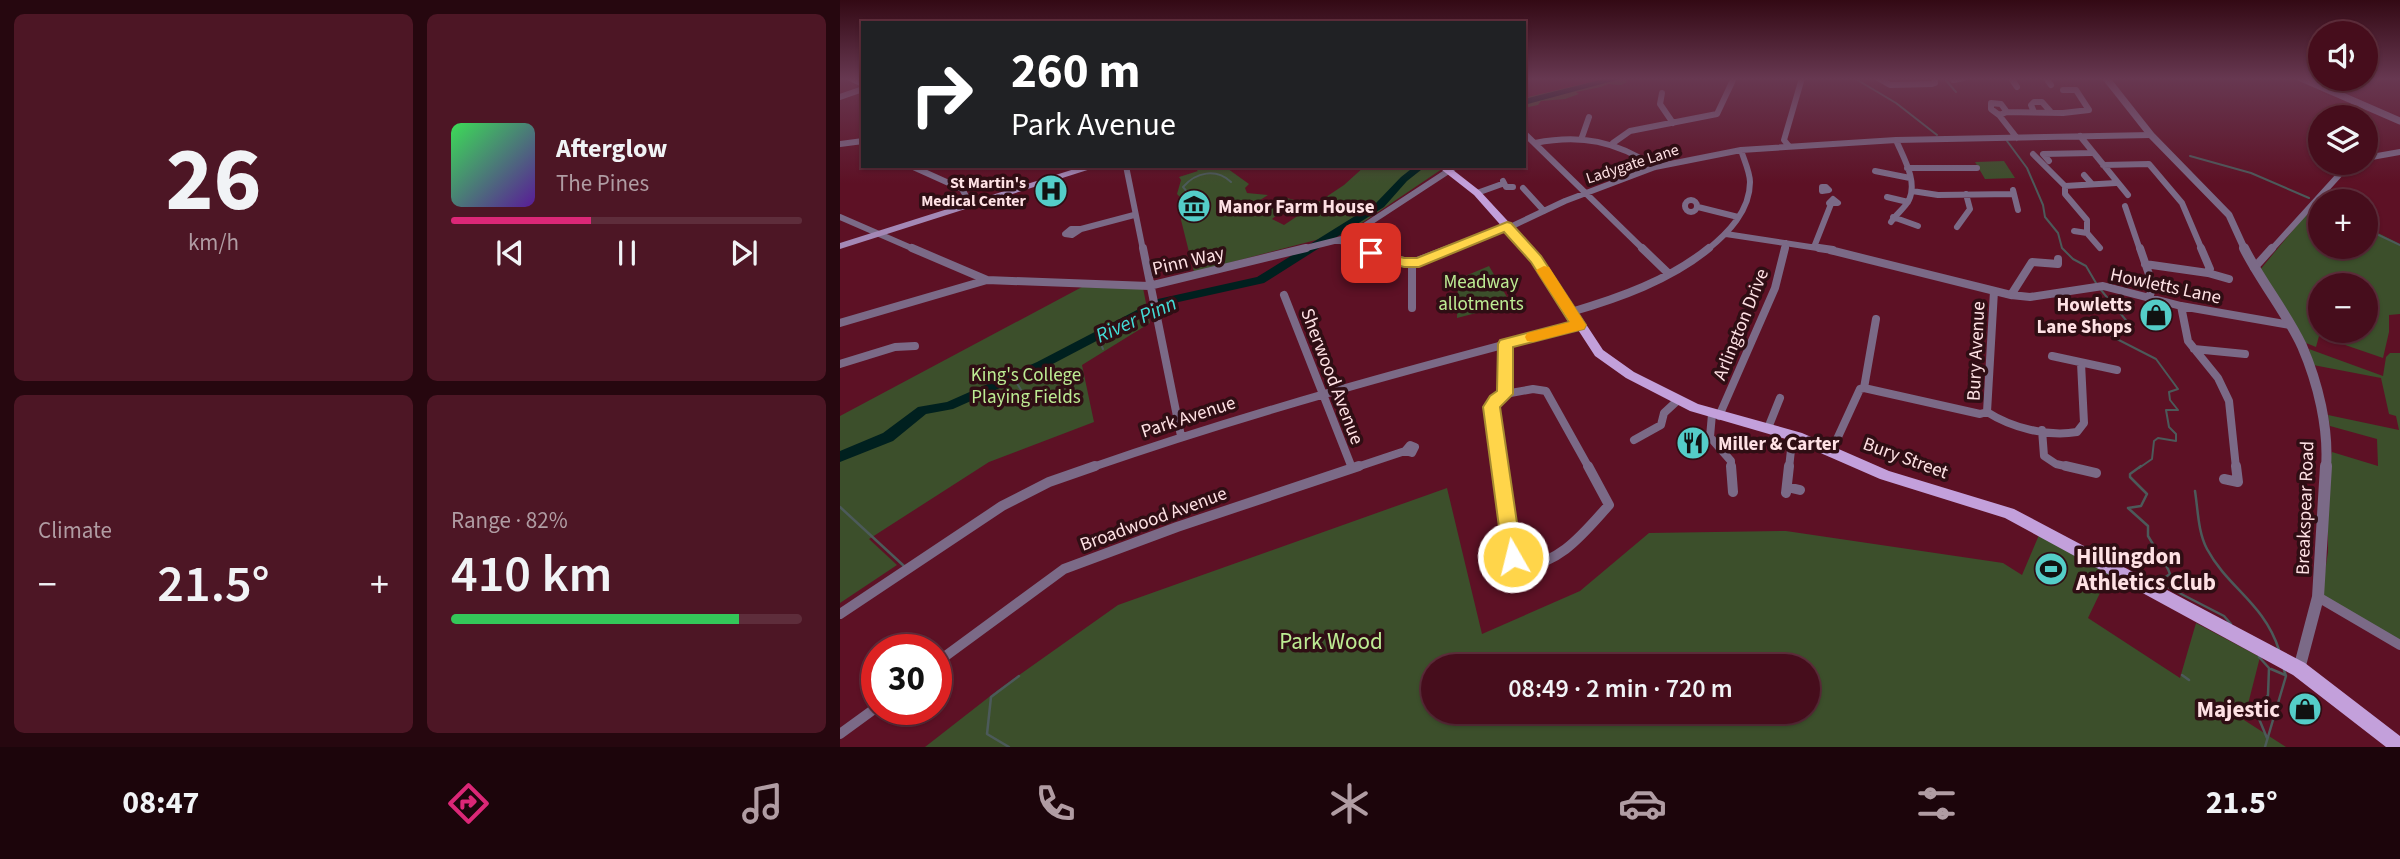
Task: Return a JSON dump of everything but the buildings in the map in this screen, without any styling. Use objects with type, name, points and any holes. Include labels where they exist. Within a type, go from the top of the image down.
[{"type":"main road","points":[[840,246],[1089,168]]},
{"type":"main road","name":"Bury Street","points":[[1450,168],[1478,193],[1536,259],[1599,353],[1612,363],[1677,401],[1716,415],[1797,437],[1885,475],[2009,513],[2299,669],[2400,747]]},
{"type":"street","points":[[1666,113],[1673,123]]},
{"type":"street","points":[[1613,143],[1630,131],[1719,113]]},
{"type":"street","points":[[1788,145],[1784,140],[1792,113]]},
{"type":"street","points":[[1996,113],[2017,138]]},
{"type":"street","points":[[1999,115],[2005,113]]},
{"type":"street","name":"Breakspear Road","points":[[2134,113],[2151,135],[2229,215],[2254,268],[2304,351],[2311,373],[2321,409],[2326,453],[2318,597],[2299,669]]},
{"type":"street","points":[[2381,113],[2400,121]]},
{"type":"street","points":[[1582,137],[1589,117]]},
{"type":"street","points":[[1526,135],[1588,192],[1669,274]]},
{"type":"street","name":"Ladygate Lane","points":[[1412,263],[1655,167],[1741,150],[1896,140],[2151,135]]},
{"type":"street","points":[[2080,136],[2128,195]]},
{"type":"street","points":[[1535,143],[1582,137],[1613,143],[1655,167]]},
{"type":"street","points":[[1896,140],[1907,168],[1912,191],[1908,202],[1892,220],[1918,226]]},
{"type":"street","points":[[841,142],[861,141]]},
{"type":"street","points":[[1571,312],[1669,274],[1703,255],[1726,234],[1745,206],[1751,180],[1741,150]]},
{"type":"street","points":[[2378,156],[2400,152]]},
{"type":"street","points":[[2049,161],[2043,154],[2092,153]]},
{"type":"street","points":[[2033,154],[2065,186],[2065,194],[2087,220],[2087,233],[2100,248]]},
{"type":"street","points":[[2103,165],[2161,163]]},
{"type":"street","points":[[2149,164],[2182,203],[2210,269],[2207,273]]},
{"type":"street","points":[[1907,168],[1977,167]]},
{"type":"street","points":[[915,168],[962,189],[971,205]]},
{"type":"street","points":[[1126,168],[1154,316],[1181,436]]},
{"type":"street","name":"Pinn Way","points":[[840,217],[987,280],[1149,286],[1353,234],[1448,168]]},
{"type":"street","points":[[1875,172],[1910,178]]},
{"type":"street","points":[[2084,175],[2091,184]]},
{"type":"street","points":[[2254,268],[2258,267],[2339,175]]},
{"type":"street","points":[[1478,193],[1503,181],[1513,187]]},
{"type":"street","points":[[2065,186],[2116,183]]},
{"type":"street","points":[[1523,188],[1544,211]]},
{"type":"street","points":[[1814,247],[1832,202],[1826,191]]},
{"type":"street","points":[[1912,191],[1938,195],[2013,192],[2018,211]]},
{"type":"street","points":[[1957,227],[1970,209],[1966,194]]},
{"type":"street","points":[[1887,197],[1908,202]]},
{"type":"street","points":[[2125,206],[2153,286],[2149,298]]},
{"type":"street","points":[[1698,208],[1738,217]]},
{"type":"street","points":[[1082,229],[1134,215]]},
{"type":"street","points":[[2074,232],[2087,233]]},
{"type":"street","name":"Howletts Lane","points":[[1726,234],[1889,262],[2011,295],[2030,298],[2098,286],[2181,306],[2290,325]]},
{"type":"street","points":[[1335,240],[1412,263],[1412,308]]},
{"type":"street","name":"Arlington Drive","points":[[1716,415],[1776,288],[1786,243]]},
{"type":"street","points":[[2011,295],[2032,262],[2058,264],[2058,259]]},
{"type":"street","points":[[2145,264],[2229,279]]},
{"type":"street","points":[[840,323],[987,280]]},
{"type":"street","name":"Bury Avenue","points":[[1987,412],[1994,291]]},
{"type":"street","name":"Sherwood Avenue","points":[[1284,295],[1352,468]]},
{"type":"street","points":[[2181,306],[2186,333],[2194,349],[2222,385],[2232,414],[2238,482],[2224,479]]},
{"type":"street","points":[[1864,388],[1877,319]]},
{"type":"street","name":"Park Avenue","points":[[840,614],[1031,489],[1181,436],[1323,394],[1579,325]]},
{"type":"street","points":[[1505,394],[1506,344]]},
{"type":"street","points":[[840,364],[895,347],[915,346]]},
{"type":"street","points":[[2194,349],[2245,354]]},
{"type":"street","points":[[2052,356],[2117,370]]},
{"type":"street","points":[[1832,450],[1860,389],[1864,388],[1980,414],[1987,412],[1997,420],[2066,434],[2082,428],[2081,363]]},
{"type":"street","points":[[1533,389],[1546,391],[1609,506],[1557,559],[1519,568],[1513,557],[1492,407],[1496,400],[1505,394],[1533,389]]},
{"type":"street","points":[[1768,428],[1780,398]]},
{"type":"street","points":[[1634,440],[1661,425],[1664,413],[1677,401]]},
{"type":"street","points":[[1716,415],[1708,433],[1713,444],[1731,461],[1734,493]]},
{"type":"street","points":[[2042,430],[2044,456],[2065,466],[2096,473]]},
{"type":"street","points":[[1797,437],[1791,450],[1786,490],[1800,490]]},
{"type":"street","name":"Broadwood Avenue","points":[[952,651],[1064,569],[1177,527],[1405,451]]},
{"type":"street","points":[[2318,597],[2400,645]]},
{"type":"street","points":[[840,734],[861,719]]},
{"type":"green space","points":[[2004,161],[2015,178],[1985,179],[1975,162]]},
{"type":"green space","points":[[1194,168],[1227,168],[1249,184],[1245,188],[1247,193],[1268,195],[1257,202],[1268,208],[1287,198],[1294,200],[1272,219],[1284,225],[1344,185],[1363,168],[1418,168],[1380,205],[1335,235],[1194,272],[1181,220],[1182,199],[1177,194],[1181,180],[1179,177],[1198,171]]},
{"type":"green space","points":[[1421,168],[1442,169],[1347,233],[1336,236],[1381,205],[1405,180]]},
{"type":"green space","points":[[2308,212],[2308,259],[2378,259],[2378,233],[2400,244],[2400,314],[2389,315],[2389,332],[2383,358],[2339,343],[2378,343],[2378,273],[2308,273],[2308,343],[2317,343],[2316,347],[2306,343],[2259,271]]},
{"type":"green space","name":"Meadway allotments","points":[[1489,266],[1511,304],[1457,318],[1458,279]]},
{"type":"green space","name":"King's College Playing Fields","points":[[1082,287],[1143,288],[1150,323],[1082,365],[1094,422],[989,462],[869,539],[897,565],[840,603],[840,416]]},
{"type":"green space","points":[[2309,349],[2383,376],[2386,357],[2390,353],[2400,353],[2400,643],[2321,597],[2328,552],[2328,471],[2332,452],[2378,466],[2377,439],[2330,426],[2328,415],[2399,430],[2396,416],[2389,414],[2381,378],[2313,365]]},
{"type":"green space","name":"Park Wood","points":[[1447,488],[1482,634],[1580,591],[1649,533],[1786,531],[2003,563],[2022,575],[2039,535],[2110,572],[2088,618],[2180,678],[2196,623],[2260,657],[2244,720],[2286,747],[925,747],[998,690],[1118,605]]},
{"type":"waterway","points":[[1909,113],[1937,135]]},
{"type":"waterway","points":[[2007,141],[2027,168],[2043,205],[2045,217],[2058,233],[2062,248],[2073,259],[2086,266],[2096,283]]},
{"type":"waterway","points":[[2190,156],[2251,173],[2308,198]]},
{"type":"waterway","name":"River Pinn","points":[[840,457],[888,437],[923,410],[949,406],[1041,365],[1162,302],[1260,280],[1380,205],[1418,168]]},
{"type":"waterway","points":[[1193,199],[1183,187],[1200,175],[1213,173],[1231,182]]},
{"type":"waterway","points":[[2378,235],[2400,245]]},
{"type":"waterway","points":[[2101,290],[2130,325],[2109,322],[2106,327],[2111,336],[2156,359],[2178,389],[2169,392],[2170,400],[2178,410],[2166,410],[2169,427],[2176,434],[2176,441],[2158,438],[2154,441],[2152,459],[2139,468]]},
{"type":"waterway","points":[[1098,337],[1103,349]]},
{"type":"waterway","points":[[1013,377],[1023,393]]},
{"type":"waterway","points":[[2141,466],[2130,474],[2130,477],[2147,494],[2141,506],[2128,508],[2148,526],[2148,536],[2168,569],[2170,574],[2158,582],[2224,616],[2231,624]]},
{"type":"waterway","points":[[2195,491],[2200,528],[2207,549],[2225,575],[2264,620],[2279,650]]},
{"type":"waterway","points":[[840,507],[904,566]]},
{"type":"waterway","points":[[2259,657],[2269,668],[2268,695],[2257,714],[2267,738]]},
{"type":"waterway","points":[[2271,669],[2285,675]]},
{"type":"waterway","points":[[2265,747],[2286,676],[2284,670]]},
{"type":"waterway","points":[[2182,675],[2189,680]]},
{"type":"waterway","points":[[1009,747],[987,734],[991,697],[1019,676]]},
{"type":"slow traffic","points":[[1533,337],[1579,325],[1544,270]]},
{"type":"place","name":"St Martin's Medical Center","points":[[1051,191]]},
{"type":"place","name":"Manor Farm House","points":[[1194,206]]},
{"type":"place","name":"Howletts Lane Shops","points":[[2156,315]]},
{"type":"place","name":"Miller & Carter","points":[[1693,443]]},
{"type":"place","name":"Hillingdon Athletics Club","points":[[2051,569]]},
{"type":"place","name":"Majestic","points":[[2305,709]]},
{"type":"route","points":[[1371,253],[1404,263],[1419,262],[1507,226],[1536,259],[1579,325],[1506,344],[1505,394],[1496,400],[1492,407],[1513,557]]}]
